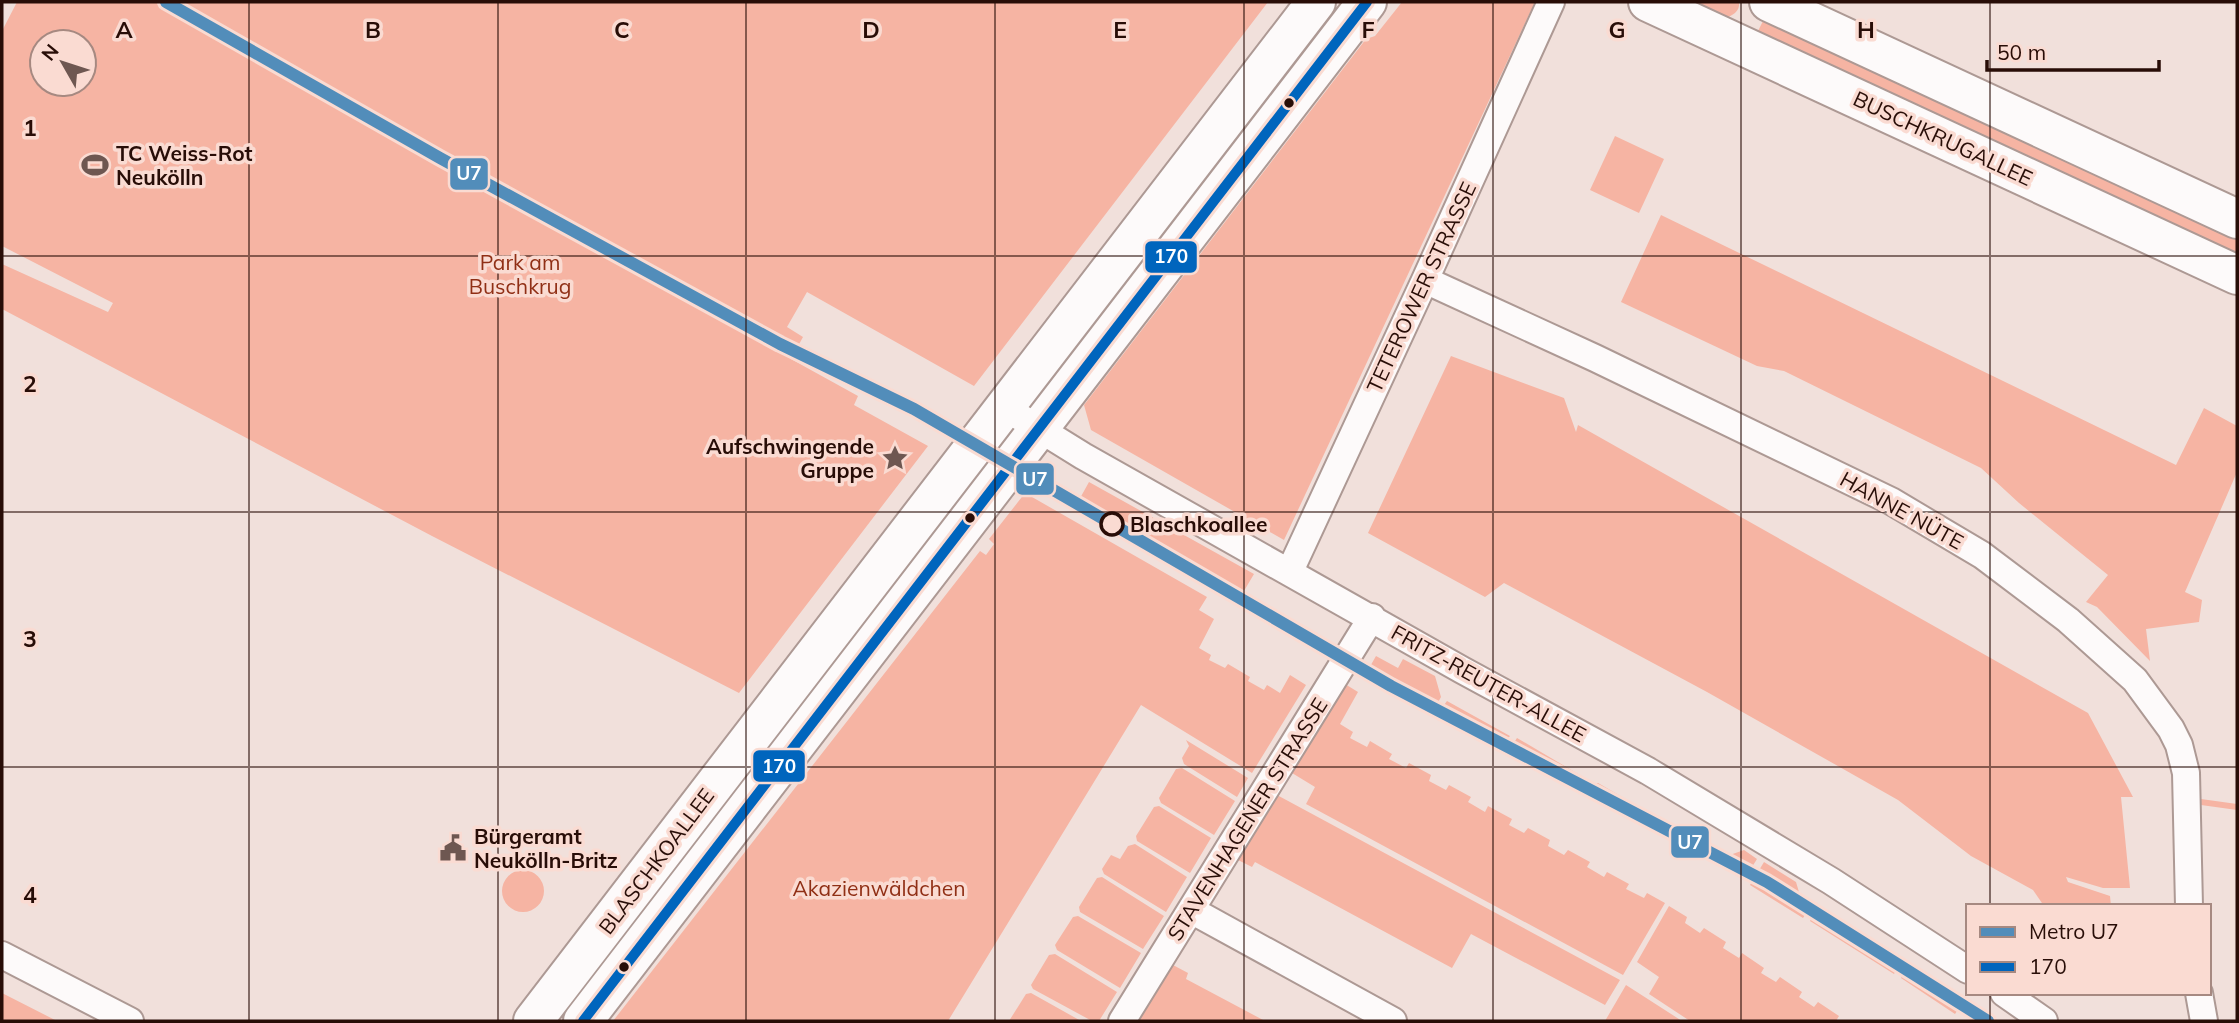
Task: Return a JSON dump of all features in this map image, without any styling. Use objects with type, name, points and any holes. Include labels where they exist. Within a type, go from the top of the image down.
[{"type":"main road","name":"BLASCHKOALLEE","points":[[533,1021],[1316,2]]},
{"type":"main road","name":"BLASCHKOALLEE","points":[[583,1021],[1367,2]]},
{"type":"main road","name":"BUSCHKRUGALLEE","points":[[1648,2],[2237,275]]},
{"type":"main road","points":[[1734,42],[1754,2]]},
{"type":"main road","points":[[1769,2],[2237,219]]},
{"type":"street","name":"TETEROWER STRASSE","points":[[1290,571],[1550,2]]},
{"type":"street","name":"HANNE NÜTE","points":[[1425,280],[1595,358],[1891,501],[1982,555],[2068,620],[2136,680],[2171,729],[2179,745],[2186,773],[2189,904]]},
{"type":"street","name":"FRITZ-REUTER-ALLEE","points":[[1004,407],[1083,456],[1462,670],[1648,771],[1830,881],[1966,969]]},
{"type":"street","name":"STAVENHAGENER STRASSE","points":[[1122,1021],[1372,617]]},
{"type":"street","points":[[1191,910],[1394,1021]]},
{"type":"street","points":[[2,955],[130,1021]]},
{"type":"street","points":[[2007,995],[2045,1021]]},
{"type":"street","points":[[2199,995],[2204,1021]]},
{"type":"green space","name":"Park am Buschkrug","points":[[17,2],[1268,2],[974,386],[807,292],[787,327],[803,337],[791,359],[858,396],[854,405],[928,446],[739,693],[432,536],[2,309],[2,264],[108,312],[113,303],[2,246],[2,31]]},
{"type":"green space","points":[[1402,2],[1535,2],[1284,540],[1091,430],[1084,405],[1366,39],[1375,36]]},
{"type":"green space","points":[[1692,2],[1739,2],[1739,7],[1728,17]]},
{"type":"green space","points":[[1768,11],[2237,229],[2237,259],[1757,33]]},
{"type":"green space","points":[[1615,136],[1664,159],[1639,213],[1590,190]]},
{"type":"green space","points":[[1661,215],[2176,465],[2204,408],[2237,426],[2237,472],[2185,592],[2202,600],[2199,622],[2146,629],[2150,661],[2097,607],[2086,602],[2108,575],[2019,503],[1981,468],[1784,371],[1757,366],[1621,302]]},
{"type":"green space","points":[[1451,356],[1564,398],[1576,432],[1578,425],[2088,713],[2133,797],[2121,797],[2130,888],[2103,888],[2066,877],[2068,882],[2110,896],[2111,904],[2043,904],[2033,890],[1971,856],[1898,800],[1707,692],[1504,583],[1485,597],[1368,533]]},
{"type":"green space","points":[[1089,482],[1254,574],[1238,601],[1074,509]]},
{"type":"green space","name":"Akazienwäldchen","points":[[1025,493],[1207,597],[1199,610],[1214,619],[1199,648],[1211,655],[1209,660],[1225,668],[1228,664],[1250,677],[1248,681],[1264,690],[1267,685],[1280,693],[1290,675],[1306,685],[1252,773],[1141,705],[948,1021],[613,1021],[980,551],[986,555],[994,544],[989,539]]},
{"type":"green space","points":[[1376,656],[1398,668],[1403,659],[1435,676],[1441,697],[1436,706],[1368,670]]},
{"type":"green space","points":[[1345,684],[1358,692],[1340,724],[1353,732],[1350,738],[1367,747],[1370,741],[1392,754],[1389,759],[1406,768],[1409,763],[1431,775],[1429,781],[1446,790],[1449,785],[1471,797],[1468,802],[1485,812],[1488,806],[1512,819],[1509,825],[1524,833],[1528,828],[1550,840],[1548,846],[1564,855],[1568,850],[1590,862],[1587,867],[1604,877],[1607,872],[1629,884],[1626,889],[1644,898],[1647,893],[1665,903],[1623,975],[1306,804],[1315,787],[1292,773]]},
{"type":"green space","points":[[1447,701],[1510,736],[1504,743],[1441,709]]},
{"type":"green space","points":[[1517,738],[1590,781],[1585,788],[1511,747]]},
{"type":"green space","points":[[1186,740],[1248,778],[1237,797],[1184,764],[1182,758],[1189,746]]},
{"type":"green space","points":[[1182,768],[1235,801],[1214,835],[1161,803],[1159,798],[1176,769]]},
{"type":"green space","points":[[1597,783],[1669,824],[1664,832],[1592,791]]},
{"type":"green space","points":[[1277,795],[1620,980],[1605,1005],[1471,934],[1452,968],[1255,862],[1252,867],[1238,860]]},
{"type":"green space","points":[[2201,799],[2237,804],[2237,810],[2201,805]]},
{"type":"green space","points":[[1159,806],[1211,838],[1190,873],[1137,841],[1136,836],[1154,807]]},
{"type":"green space","points":[[1677,827],[1727,856],[1744,850],[1757,859],[1744,880],[1671,837]]},
{"type":"green space","points":[[1135,844],[1187,877],[1166,912],[1104,874],[1102,869],[1111,855],[1120,859],[1128,846]]},
{"type":"green space","points":[[1764,862],[1796,882],[1801,899],[1811,906],[1803,918],[1750,885]]},
{"type":"green space","points":[[523,870],[538,876],[544,891],[538,906],[523,912],[508,906],[502,891],[508,876]]},
{"type":"green space","points":[[1102,877],[1164,916],[1143,949],[1080,912],[1079,907],[1097,878]]},
{"type":"green space","points":[[1669,906],[1687,917],[1685,923],[1700,933],[1704,928],[1726,942],[1723,948],[1739,958],[1742,953],[1764,968],[1761,973],[1776,982],[1780,977],[1802,992],[1799,997],[1814,1007],[1818,1002],[1839,1016],[1836,1021],[1690,1021],[1649,994],[1659,977],[1637,962]]},
{"type":"green space","points":[[1816,910],[1900,964],[1894,974],[1810,921]]},
{"type":"green space","points":[[1078,916],[1141,953],[1120,988],[1057,950],[1055,945],[1073,917]]},
{"type":"green space","points":[[1055,954],[1117,992],[1099,1021],[1092,1021],[1033,989],[1031,985],[1049,955]]},
{"type":"green space","points":[[1173,965],[1188,973],[1186,979],[1265,1021],[1139,1021]]},
{"type":"green space","points":[[1907,968],[1962,1004],[1955,1014],[1901,978]]},
{"type":"green space","points":[[1626,985],[1682,1021],[1605,1021]]},
{"type":"green space","points":[[2,993],[57,1021],[2,1021]]},
{"type":"green space","points":[[1031,993],[1081,1021],[1009,1021],[1026,994]]},
{"type":"metro line","name":"U7","points":[[166,2],[440,158],[780,344],[914,409],[1391,686],[1767,882],[1988,1021]]},
{"type":"transit line","name":"170","points":[[583,1021],[1367,2]]},
{"type":"place","name":"TC Weiss-Rot Neukölln","points":[[95,165]]},
{"type":"place","name":"Aufschwingende Gruppe","points":[[895,458]]},
{"type":"place","name":"Blaschkoallee","points":[[1112,524]]},
{"type":"place","name":"Bürgeramt Neukölln-Britz","points":[[453,848]]}]
